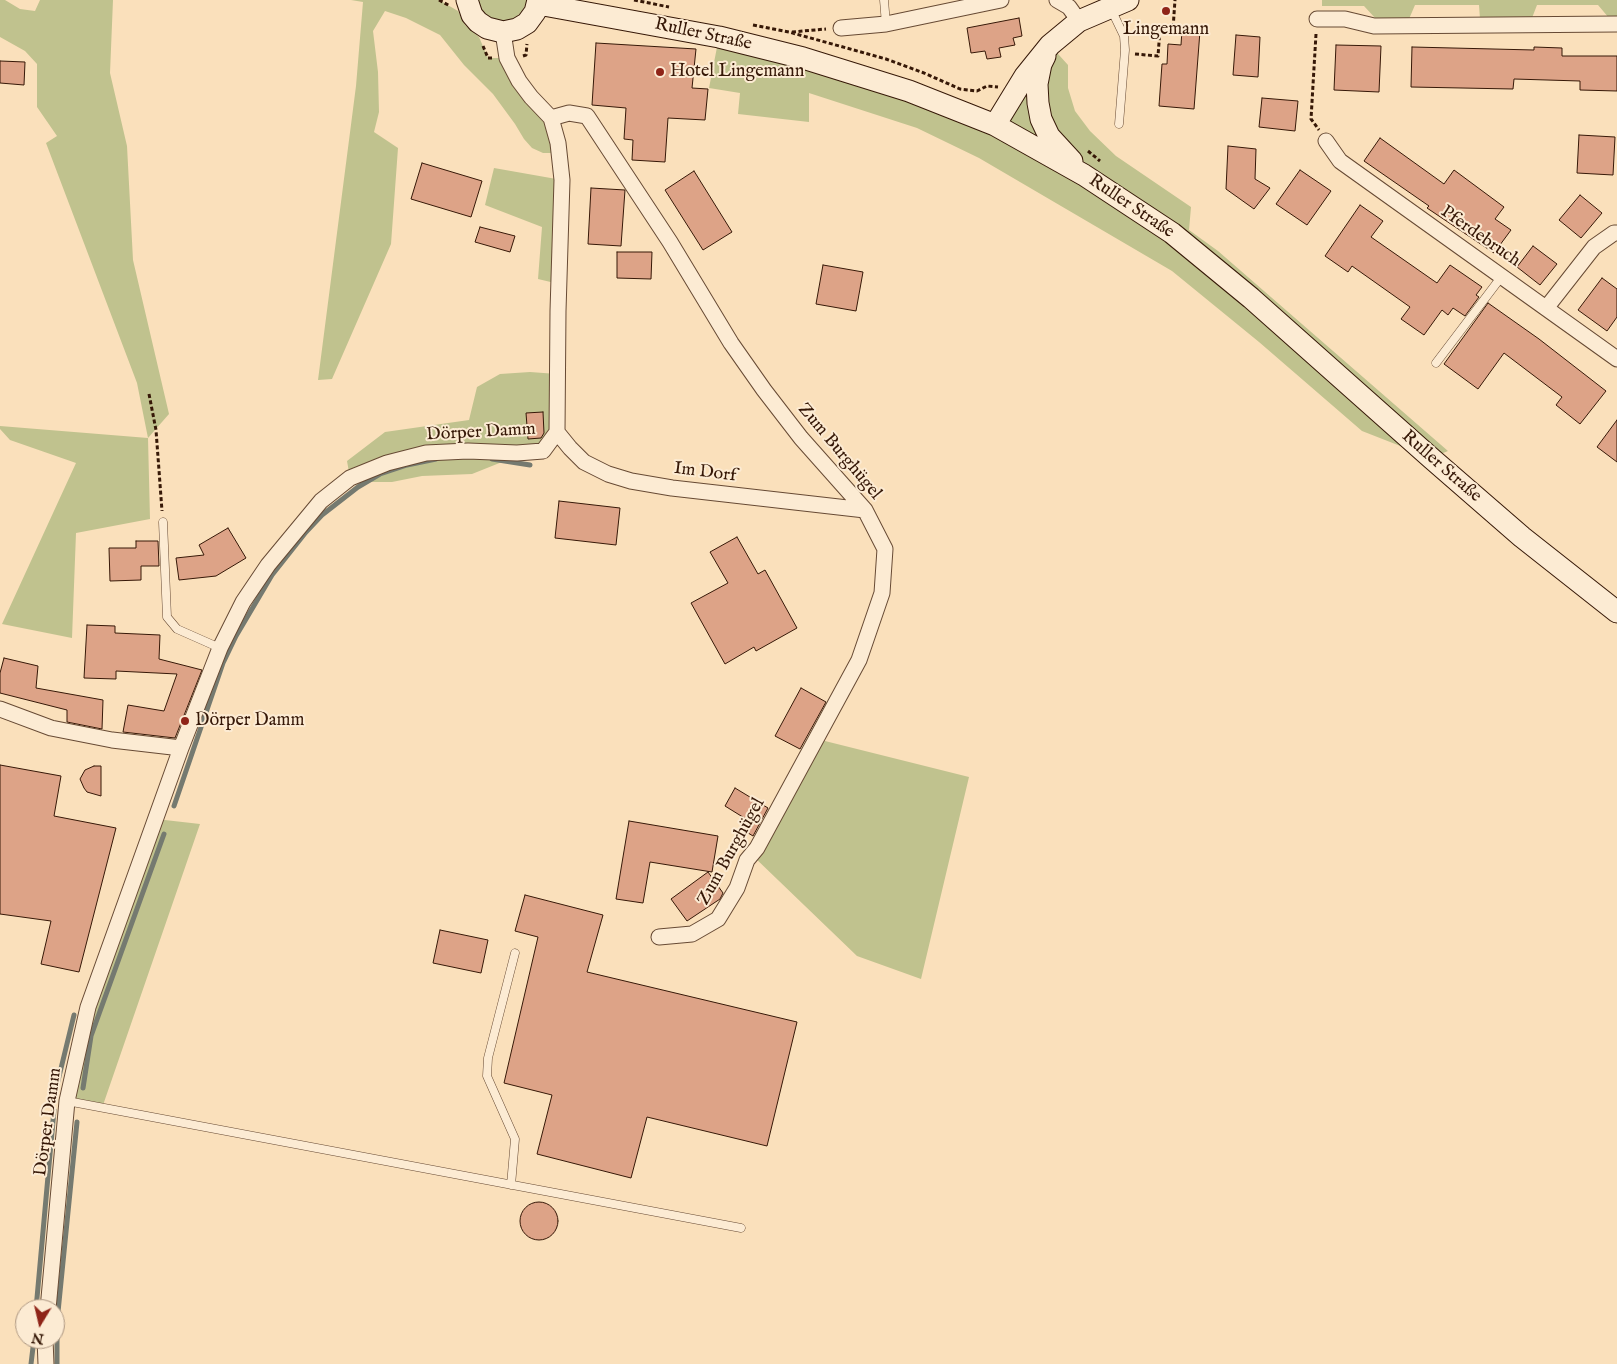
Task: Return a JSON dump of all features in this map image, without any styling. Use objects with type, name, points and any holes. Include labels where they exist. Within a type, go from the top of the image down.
[{"type":"main road","points":[[467,0],[472,15],[478,22],[487,28],[503,32],[517,29],[527,22],[535,12],[538,2]]},
{"type":"main road","name":"Ruller Straße","points":[[538,2],[711,35],[803,58],[909,90],[995,125],[1084,175],[1172,233],[1237,286],[1522,537],[1617,612]]},
{"type":"main road","points":[[995,125],[1025,76],[1050,44],[1079,21],[1119,4]]},
{"type":"main road","points":[[1050,44],[1041,64],[1037,84],[1041,119],[1049,136],[1084,175]]},
{"type":"street","points":[[841,28],[886,24],[1002,0]]},
{"type":"street","points":[[1057,0],[1069,7],[1079,21]]},
{"type":"street","points":[[1317,19],[1345,19],[1374,26],[1617,24]]},
{"type":"street","name":"Dörper Damm","points":[[49,1299],[67,1101],[88,1007],[181,748],[220,648],[242,602],[268,566],[321,501],[350,478],[387,463],[426,453],[468,450],[517,453],[542,451],[557,432],[562,180],[558,143],[551,118],[519,81],[507,58],[503,32]]},
{"type":"street","name":"Zum Burghügel","points":[[551,118],[569,113],[587,116],[670,242],[726,335],[764,390],[801,438],[865,510],[885,549],[882,593],[858,660],[757,848],[747,860],[737,888],[718,919],[692,934],[659,936]]},
{"type":"street","name":"Pferdebruch","points":[[1326,141],[1340,161],[1617,359]]},
{"type":"street","points":[[1547,308],[1594,248],[1614,233],[1617,233]]},
{"type":"street","name":"Im Dorf","points":[[557,432],[584,462],[608,474],[631,481],[672,488],[865,510]]},
{"type":"street","points":[[0,709],[51,728],[112,740],[181,748]]},
{"type":"street","points":[[45,1349],[46,1364]]},
{"type":"lane","points":[[884,0],[886,24]]},
{"type":"lane","points":[[1119,4],[1124,36],[1119,124]]},
{"type":"lane","points":[[1436,363],[1502,276]]},
{"type":"lane","points":[[163,522],[167,616],[176,628],[220,648]]},
{"type":"lane","points":[[511,1185],[515,1138],[487,1076],[488,1058],[515,953]]},
{"type":"lane","points":[[67,1101],[741,1228]]},
{"type":"path","points":[[1124,54],[1158,56],[1160,29],[1173,29],[1175,0]]},
{"type":"path","points":[[1317,19],[1311,119],[1326,141]]},
{"type":"path","points":[[789,32],[841,28]]},
{"type":"path","points":[[149,394],[156,430],[163,522]]},
{"type":"green space","points":[[0,0],[5,0],[20,9],[35,11],[40,0],[113,0],[110,73],[127,146],[133,260],[169,414],[148,438],[137,383],[46,143],[57,136],[37,107],[37,64],[25,51],[0,37]]},
{"type":"green space","points":[[351,0],[439,0],[458,11],[465,25],[479,37],[488,58],[507,58],[558,143],[551,153],[543,153],[532,148],[493,94],[464,65],[440,35],[406,18],[385,11],[373,31],[378,72],[379,112],[374,132],[398,148],[391,244],[332,379],[318,380],[356,86],[363,2]]},
{"type":"green space","points":[[478,0],[527,0],[523,11],[517,16],[510,20],[501,21],[485,14]]},
{"type":"green space","points":[[1322,0],[1617,0],[1617,16],[1609,18],[1598,5],[1537,5],[1532,18],[1480,19],[1479,5],[1415,5],[1409,19],[1376,19],[1364,6],[1322,6]]},
{"type":"green space","points":[[719,37],[995,125],[1050,45],[1068,65],[1068,88],[1075,111],[1090,131],[1116,156],[1191,207],[1189,230],[1218,251],[1448,451],[1431,458],[1362,431],[1259,342],[1172,271],[979,158],[917,128],[809,93],[809,122],[738,114],[740,93],[709,88]]},
{"type":"green space","points":[[494,168],[562,180],[559,284],[538,279],[542,227],[485,205]]},
{"type":"green space","points":[[530,372],[557,374],[557,432],[543,451],[507,460],[472,474],[422,476],[392,482],[373,482],[350,478],[347,461],[385,432],[469,420],[477,387],[500,374]]},
{"type":"green space","points":[[0,426],[148,438],[150,519],[76,533],[72,638],[2,624],[76,463],[10,440],[0,429]]},
{"type":"green space","points":[[817,739],[969,777],[921,979],[857,956],[752,855]]},
{"type":"green space","points":[[156,819],[200,824],[102,1108],[67,1101],[88,1007]]},
{"type":"building","points":[[1019,18],[1022,36],[1013,38],[1015,45],[999,48],[1001,57],[987,59],[985,51],[971,53],[967,28]]},
{"type":"building","points":[[1182,30],[1200,31],[1194,109],[1159,106],[1162,64],[1167,64],[1168,44],[1181,45]]},
{"type":"building","points":[[1236,35],[1260,37],[1258,77],[1233,75]]},
{"type":"building","points":[[596,43],[696,49],[692,88],[708,89],[705,120],[668,118],[665,162],[632,160],[633,140],[624,139],[626,108],[592,105]]},
{"type":"building","points":[[1336,45],[1381,46],[1379,92],[1334,90]]},
{"type":"building","points":[[1412,47],[1534,50],[1534,47],[1562,48],[1562,56],[1617,56],[1617,91],[1580,90],[1580,81],[1514,79],[1513,89],[1411,87]]},
{"type":"building","points":[[0,61],[25,62],[24,85],[0,83]]},
{"type":"building","points":[[1262,98],[1298,101],[1295,131],[1259,127]]},
{"type":"building","points":[[1579,135],[1615,137],[1613,175],[1577,173]]},
{"type":"building","points":[[1380,138],[1444,184],[1454,170],[1504,207],[1495,219],[1511,230],[1494,253],[1427,208],[1429,206],[1364,161]]},
{"type":"building","points":[[1228,146],[1256,149],[1255,179],[1270,188],[1254,209],[1226,189]]},
{"type":"building","points":[[422,163],[482,181],[471,217],[411,199]]},
{"type":"building","points":[[1300,170],[1331,191],[1307,225],[1276,204]]},
{"type":"building","points":[[694,171],[732,232],[703,250],[665,190]]},
{"type":"building","points":[[591,188],[625,190],[621,246],[588,244]]},
{"type":"building","points":[[1580,195],[1602,213],[1581,238],[1559,220]]},
{"type":"building","points":[[1360,205],[1383,221],[1371,237],[1437,283],[1450,265],[1482,287],[1476,295],[1479,297],[1465,316],[1453,308],[1448,315],[1442,310],[1424,335],[1401,319],[1410,307],[1352,266],[1348,272],[1325,256]]},
{"type":"building","points":[[480,227],[515,236],[510,252],[475,242]]},
{"type":"building","points":[[1533,246],[1557,264],[1540,285],[1517,267]]},
{"type":"building","points":[[617,252],[652,252],[651,279],[617,278]]},
{"type":"building","points":[[823,265],[863,272],[856,311],[816,304]]},
{"type":"building","points":[[1602,278],[1617,289],[1617,317],[1607,331],[1578,310]]},
{"type":"building","points":[[1488,303],[1539,339],[1606,391],[1580,424],[1556,405],[1562,397],[1504,353],[1478,389],[1444,364]]},
{"type":"building","points":[[543,412],[544,433],[541,438],[528,439],[526,413]]},
{"type":"building","points":[[1617,420],[1617,462],[1597,447]]},
{"type":"building","points":[[559,501],[620,508],[616,545],[555,538]]},
{"type":"building","points":[[228,528],[246,558],[216,576],[179,580],[176,558],[204,555],[199,545]]},
{"type":"building","points":[[737,537],[758,574],[765,570],[797,628],[756,651],[754,647],[725,664],[691,603],[728,583],[710,552]]},
{"type":"building","points":[[136,541],[158,541],[159,566],[141,566],[141,580],[110,581],[109,548],[136,548]]},
{"type":"building","points":[[87,625],[115,626],[115,633],[160,635],[159,659],[202,670],[175,738],[123,732],[128,705],[164,711],[177,674],[116,671],[116,679],[84,678]]},
{"type":"building","points":[[4,658],[38,666],[36,688],[103,700],[102,729],[67,722],[67,710],[0,693],[0,673]]},
{"type":"building","points":[[801,688],[826,702],[800,749],[775,736]]},
{"type":"building","points":[[0,765],[61,776],[54,816],[116,828],[79,972],[41,964],[51,921],[0,914]]},
{"type":"building","points":[[94,766],[101,766],[101,796],[87,792],[80,779],[85,770]]},
{"type":"building","points":[[735,788],[768,808],[753,836],[740,828],[746,819],[725,806]]},
{"type":"building","points":[[629,821],[718,836],[712,872],[650,862],[643,903],[616,899]]},
{"type":"building","points":[[708,872],[723,893],[720,899],[687,921],[671,899]]},
{"type":"building","points":[[525,895],[603,915],[587,972],[797,1022],[767,1146],[647,1117],[631,1178],[537,1154],[552,1095],[504,1083],[538,937],[515,931]]},
{"type":"building","points":[[440,930],[488,940],[481,973],[433,963]]},
{"type":"building","points":[[539,1202],[553,1207],[558,1221],[553,1235],[539,1240],[525,1235],[520,1221],[525,1207]]},
{"type":"waterway","points":[[174,806],[223,663],[236,636],[272,575],[322,515],[358,487],[380,474],[407,465],[436,459]]},
{"type":"waterway","points":[[492,459],[530,465]]},
{"type":"waterway","points":[[83,1088],[91,1036],[164,834]]},
{"type":"waterway","points":[[55,1093],[74,1015]]},
{"type":"waterway","points":[[37,1299],[54,1110]]},
{"type":"waterway","points":[[57,1364],[57,1322],[77,1122]]},
{"type":"waterway","points":[[31,1364],[33,1349]]},
{"type":"place","name":"Lingemann","points":[[1166,11]]},
{"type":"place","name":"Hotel Lingemann","points":[[660,72]]},
{"type":"place","name":"Dörper Damm","points":[[185,721]]}]
